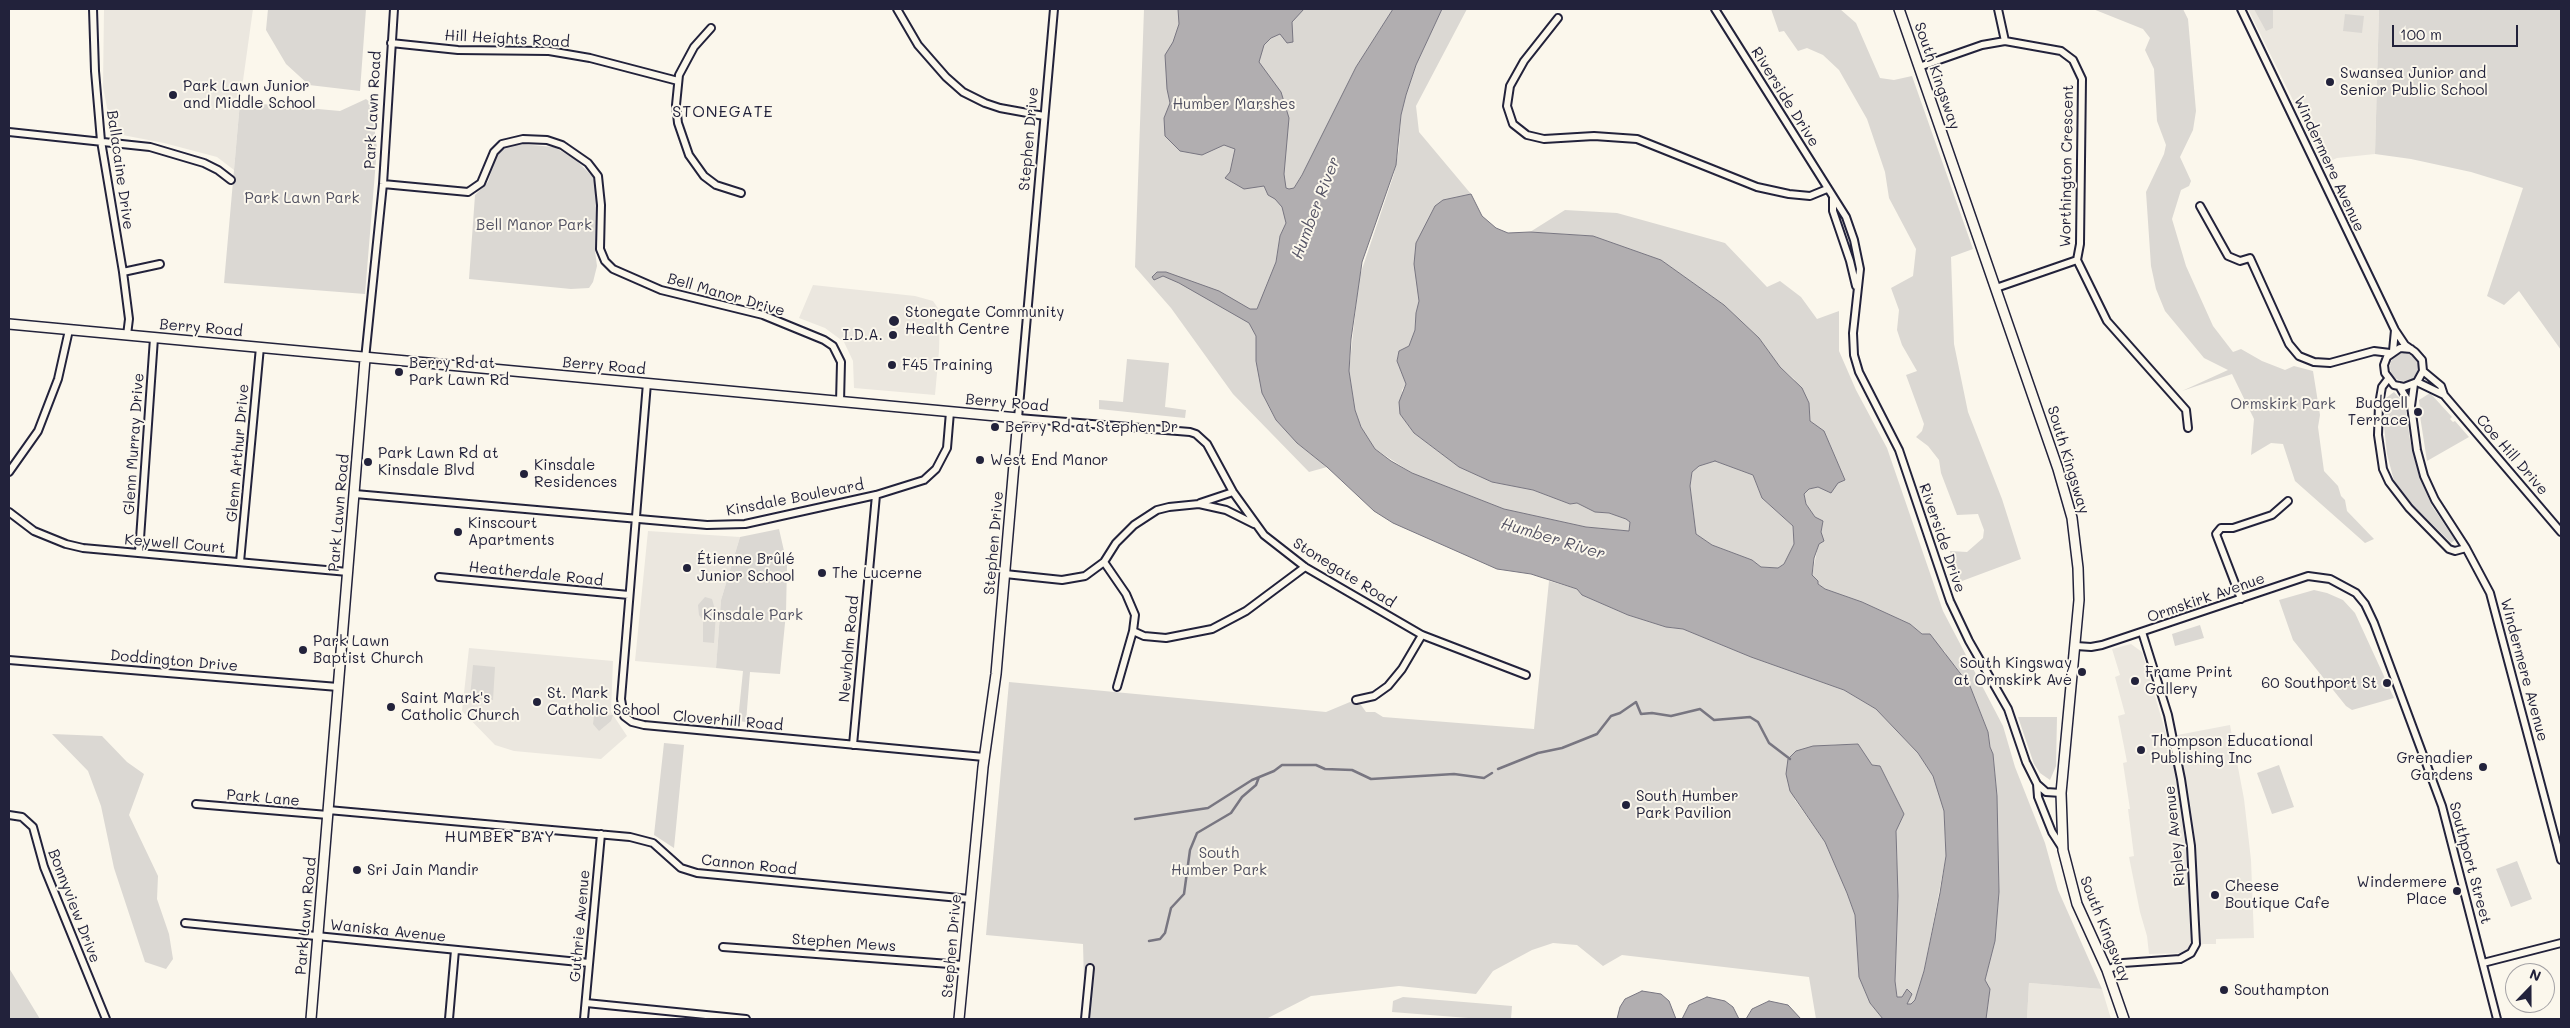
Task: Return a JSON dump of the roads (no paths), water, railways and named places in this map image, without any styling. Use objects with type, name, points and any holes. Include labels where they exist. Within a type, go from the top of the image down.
[{"type":"street","name":"Ballacaine Drive","points":[[93,9],[95,71],[101,141],[123,272],[129,319],[127,335]]},
{"type":"street","name":"Park Lawn Road","points":[[311,1019],[365,359],[383,184],[394,9]]},
{"type":"street","points":[[898,9],[918,45],[946,78],[963,92],[984,103],[1000,108],[1044,116]]},
{"type":"street","name":"Stephen Drive","points":[[959,1019],[984,757],[996,674],[1054,9]]},
{"type":"street","name":"Riverside Drive","points":[[1714,9],[1846,217],[1854,240],[1860,268],[1853,346],[1859,372],[1899,450],[1950,601],[1969,641],[2008,709],[2026,762],[2037,784],[2038,797],[2052,832],[2063,850]]},
{"type":"street","name":"South Kingsway","points":[[1898,9],[2058,469],[2072,518],[2079,584],[2076,646],[2061,793],[2063,850],[2077,904],[2107,970],[2124,1019]]},
{"type":"street","points":[[1998,9],[2005,41]]},
{"type":"street","name":"Windermere Avenue","points":[[2241,9],[2395,330],[2422,360],[2423,371],[2415,383],[2411,406],[2417,450],[2424,476],[2435,500],[2466,548],[2490,593],[2561,860]]},
{"type":"street","points":[[1558,18],[1524,61],[1510,86],[1507,106],[1513,124],[1527,135],[1544,139],[1594,136],[1637,139],[1672,151],[1757,187],[1788,194],[1810,196],[1827,189]]},
{"type":"street","points":[[711,28],[684,64],[678,81],[678,123],[689,155],[704,176],[716,185],[741,192]]},
{"type":"street","name":"Worthington Crescent","points":[[1919,66],[1982,45],[2005,41],[2061,51],[2073,60],[2082,79],[2080,244],[2077,260],[1996,288]]},
{"type":"street","name":"Hill Heights Road","points":[[391,43],[458,50],[549,51],[590,58],[678,81]]},
{"type":"street","points":[[9,132],[134,144],[174,153],[212,166],[231,180]]},
{"type":"street","name":"Bell Manor Drive","points":[[383,184],[468,192],[477,188],[494,152],[508,141],[540,140],[562,145],[588,163],[598,176],[601,205],[600,249],[605,261],[613,269],[661,290],[763,315],[824,340],[832,346],[841,362],[840,402]]},
{"type":"street","name":"Riverside Drive","points":[[1833,198],[1833,211],[1850,261],[1857,292]]},
{"type":"street","points":[[2200,206],[2228,256],[2240,261],[2250,258],[2289,344],[2299,356],[2314,362],[2330,363],[2376,352],[2392,352]]},
{"type":"street","points":[[2077,260],[2107,321],[2186,410],[2188,428]]},
{"type":"street","points":[[123,272],[160,264]]},
{"type":"street","name":"Berry Road","points":[[9,324],[260,347],[365,359],[1196,434]]},
{"type":"street","points":[[9,472],[38,431],[58,379],[68,330]]},
{"type":"street","points":[[2392,352],[2395,330]]},
{"type":"street","name":"Glenn Murray Drive","points":[[139,553],[154,338]]},
{"type":"street","name":"Glenn Arthur Drive","points":[[240,562],[260,347]]},
{"type":"street","points":[[2411,349],[2400,348],[2392,352],[2385,361],[2384,369],[2388,379],[2381,394],[2378,435],[2383,468],[2389,482],[2409,508],[2449,549],[2456,551],[2466,548]]},
{"type":"street","points":[[2376,352],[2385,361]]},
{"type":"street","name":"Coe Hill Drive","points":[[2423,371],[2441,386],[2444,395],[2561,532]]},
{"type":"street","name":"Windermere Avenue","points":[[2388,379],[2397,385],[2411,406]]},
{"type":"street","points":[[2381,394],[2397,385],[2415,383]]},
{"type":"street","name":"Coe Hill Drive","points":[[2415,383],[2444,395]]},
{"type":"street","name":"Cloverhill Road","points":[[647,384],[621,700],[624,716],[632,722],[644,725],[984,757]]},
{"type":"street","name":"Kinsdale Boulevard","points":[[355,494],[730,526],[876,495],[924,480],[936,469],[947,448],[950,412]]},
{"type":"street","name":"Stonegate Road","points":[[1196,434],[1212,452],[1233,492],[1264,535],[1305,567],[1422,635],[1526,675]]},
{"type":"street","points":[[1004,574],[1070,580],[1085,576],[1104,562],[1123,535],[1146,516],[1169,507],[1199,504],[1233,492]]},
{"type":"street","name":"Newholm Road","points":[[852,745],[876,495]]},
{"type":"street","points":[[2241,599],[2216,541],[2217,532],[2222,528],[2233,528],[2272,515],[2288,501]]},
{"type":"street","points":[[1199,504],[1226,510],[1256,525]]},
{"type":"street","name":"Keywell Court","points":[[9,512],[34,531],[66,544],[139,553],[348,572]]},
{"type":"street","points":[[1104,562],[1134,608],[1133,631],[1117,687]]},
{"type":"street","points":[[1133,631],[1144,636],[1166,638],[1212,628],[1246,611],[1305,567]]},
{"type":"street","name":"Ormskirk Avenue","points":[[2076,646],[2096,646],[2308,576],[2330,579],[2343,584]]},
{"type":"street","name":"Heatherdale Road","points":[[439,577],[630,595]]},
{"type":"street","name":"Southport Street","points":[[2343,584],[2360,598],[2370,614],[2442,806],[2497,1019]]},
{"type":"street","name":"Ripley Avenue","points":[[2107,970],[2123,963],[2180,959],[2191,953],[2196,944],[2191,846],[2181,779],[2168,715],[2142,632]]},
{"type":"street","points":[[1356,700],[1374,696],[1388,686],[1402,669],[1422,635]]},
{"type":"street","name":"Doddington Drive","points":[[9,660],[338,687]]},
{"type":"street","points":[[2037,784],[2046,792],[2061,793]]},
{"type":"street","name":"Park Lane","points":[[196,804],[328,812]]},
{"type":"street","name":"Cannon Road","points":[[328,812],[601,834],[648,841],[661,849],[681,868],[697,873],[970,899]]},
{"type":"street","name":"Bonnyview Drive","points":[[9,814],[22,817],[32,827],[44,867],[106,1019]]},
{"type":"street","name":"Guthrie Avenue","points":[[584,1019],[601,834]]},
{"type":"street","name":"Waniska Avenue","points":[[185,923],[589,963]]},
{"type":"street","points":[[2483,963],[2561,943]]},
{"type":"street","name":"Stephen Mews","points":[[723,947],[963,965]]},
{"type":"street","points":[[450,1019],[455,950]]},
{"type":"street","points":[[1085,1019],[1090,968]]},
{"type":"street","points":[[586,1003],[693,1017],[746,1019]]},
{"type":"water","name":"Humber River","points":[[1178,9],[1304,9],[1292,22],[1293,42],[1287,43],[1280,34],[1271,38],[1264,45],[1259,62],[1281,92],[1289,118],[1284,174],[1286,188],[1289,189],[1294,188],[1302,175],[1356,67],[1393,9],[1442,9],[1416,65],[1406,95],[1401,115],[1396,165],[1362,262],[1351,339],[1349,371],[1355,410],[1361,427],[1375,449],[1391,461],[1412,473],[1504,509],[1586,527],[1629,531],[1630,522],[1626,519],[1609,513],[1595,512],[1577,503],[1570,504],[1533,490],[1492,482],[1459,467],[1414,433],[1400,414],[1399,402],[1406,384],[1397,361],[1399,351],[1409,346],[1415,330],[1419,301],[1414,264],[1416,243],[1435,206],[1443,200],[1471,194],[1482,216],[1496,228],[1508,233],[1530,232],[1593,236],[1661,260],[1724,305],[1759,338],[1780,367],[1802,388],[1809,403],[1810,421],[1824,431],[1845,480],[1838,483],[1831,493],[1818,487],[1809,489],[1804,494],[1806,504],[1815,517],[1823,521],[1821,532],[1824,541],[1819,544],[1814,558],[1812,575],[1818,581],[1818,584],[1825,589],[1862,602],[1910,624],[1922,634],[1930,634],[1970,686],[1988,732],[1993,754],[1997,796],[1999,892],[1995,941],[1985,980],[1990,989],[1986,1019],[1883,1019],[1870,1003],[1859,977],[1855,915],[1847,893],[1825,842],[1790,791],[1786,774],[1788,759],[1796,751],[1813,746],[1858,744],[1872,765],[1880,766],[1904,814],[1896,831],[1898,896],[1895,981],[1897,997],[1902,997],[1907,989],[1912,994],[1907,1004],[1911,1004],[1915,1000],[1924,971],[1940,893],[1946,856],[1944,811],[1933,776],[1918,753],[1876,709],[1844,690],[1751,657],[1683,629],[1666,627],[1628,615],[1582,595],[1577,589],[1531,574],[1497,569],[1393,523],[1374,511],[1327,467],[1297,443],[1276,420],[1262,393],[1256,361],[1256,336],[1249,323],[1179,283],[1163,276],[1154,280],[1152,277],[1157,272],[1166,272],[1219,291],[1250,309],[1257,309],[1276,262],[1280,236],[1286,223],[1282,207],[1275,199],[1268,195],[1264,186],[1244,189],[1225,178],[1230,172],[1235,149],[1224,145],[1202,155],[1180,151],[1165,136],[1164,118],[1170,103],[1167,89],[1165,55],[1173,42],[1179,24]],"holes":[[[1715,461],[1753,475],[1762,498],[1793,526],[1794,544],[1784,564],[1778,568],[1761,567],[1752,560],[1712,545],[1696,534],[1690,486],[1692,472],[1699,466]]]},
{"type":"water","points":[[1642,991],[1661,994],[1669,1001],[1676,1019],[1617,1019],[1620,1007],[1625,999]]},
{"type":"water","points":[[1707,997],[1725,1001],[1733,1007],[1739,1019],[1682,1019],[1689,1005]]},
{"type":"water","points":[[1769,1001],[1788,1005],[1801,1019],[1746,1019],[1752,1009]]},
{"type":"waterway","points":[[1498,769],[1538,753],[1562,748],[1597,734],[1611,716],[1620,713],[1636,702],[1641,714],[1652,713],[1671,716],[1700,709],[1714,720],[1750,717],[1758,722],[1769,743],[1790,759]]},
{"type":"waterway","points":[[1135,819],[1208,808],[1252,780],[1274,771],[1282,765],[1316,765],[1325,769],[1352,770],[1371,779],[1454,774],[1484,778],[1492,773]]},
{"type":"waterway","points":[[1149,941],[1160,939],[1165,933],[1171,908],[1184,894],[1190,850],[1197,833],[1231,813],[1242,797],[1256,785],[1259,777]]},
{"type":"place","name":"Swansea Junior and Senior Public School","points":[[2330,82]]},
{"type":"place","name":"Park Lawn Junior and Middle School","points":[[173,95]]},
{"type":"place","name":"Stonegate Community Health Centre","points":[[894,321]]},
{"type":"place","name":"I.D.A.","points":[[893,335]]},
{"type":"place","name":"F45 Training","points":[[892,365]]},
{"type":"place","name":"Berry Rd at Park Lawn Rd","points":[[399,372]]},
{"type":"place","name":"Budgell Terrace","points":[[2418,412]]},
{"type":"place","name":"Berry Rd at Stephen Dr","points":[[995,427]]},
{"type":"place","name":"West End Manor","points":[[980,460]]},
{"type":"place","name":"Park Lawn Rd at Kinsdale Blvd","points":[[368,462]]},
{"type":"place","name":"Kinsdale Residences","points":[[524,474]]},
{"type":"place","name":"Kinscourt Apartments","points":[[458,532]]},
{"type":"place","name":"Étienne Brûlé Junior School","points":[[687,568]]},
{"type":"place","name":"The Lucerne","points":[[822,573]]},
{"type":"place","name":"Park Lawn Baptist Church","points":[[303,650]]},
{"type":"place","name":"South Kingsway at Ormskirk Ave","points":[[2082,672]]},
{"type":"place","name":"Frame Print Gallery","points":[[2135,681]]},
{"type":"place","name":"60 Southport St","points":[[2387,683]]},
{"type":"place","name":"St. Mark Catholic School","points":[[537,702]]},
{"type":"place","name":"Saint Mark's Catholic Church","points":[[391,707]]},
{"type":"place","name":"Thompson Educational Publishing Inc","points":[[2141,750]]},
{"type":"place","name":"Grenadier Gardens","points":[[2483,767]]},
{"type":"place","name":"South Humber Park Pavilion","points":[[1626,805]]},
{"type":"place","name":"Sri Jain Mandir","points":[[357,870]]},
{"type":"place","name":"Windermere Place","points":[[2457,891]]},
{"type":"place","name":"Cheese Boutique Cafe","points":[[2215,895]]},
{"type":"place","name":"Southampton","points":[[2224,990]]},
{"type":"district","name":"STONEGATE","points":[[723,112]]},
{"type":"district","name":"HUMBER BAY","points":[[500,837]]},
{"type":"park label","name":"Humber Marshes","points":[[1234,104]]},
{"type":"park label","name":"Park Lawn Park","points":[[302,198]]},
{"type":"park label","name":"Bell Manor Park","points":[[534,225]]},
{"type":"park label","name":"Ormskirk Park","points":[[2283,404]]},
{"type":"park label","name":"Kinsdale Park","points":[[753,615]]},
{"type":"park label","name":"South Humber Park","points":[[1219,862]]}]
